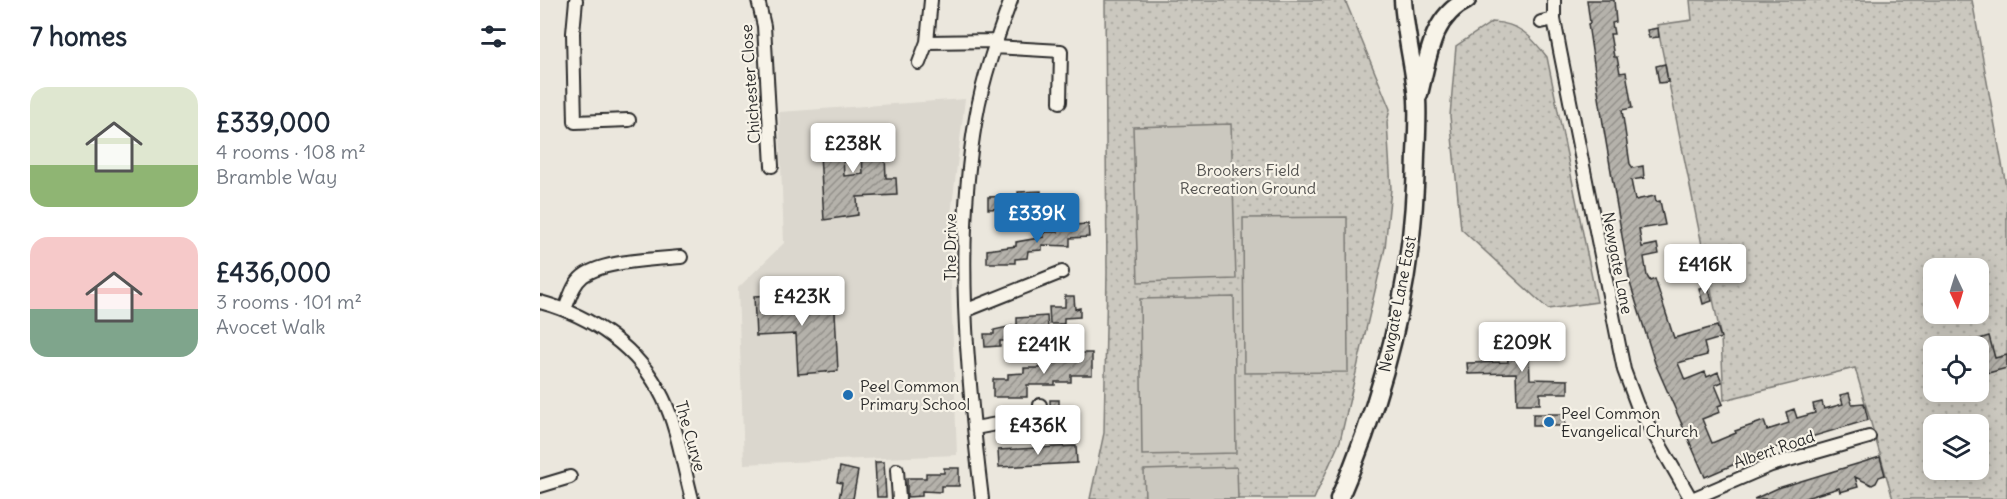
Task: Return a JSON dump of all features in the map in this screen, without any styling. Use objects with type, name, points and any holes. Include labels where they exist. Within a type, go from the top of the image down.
[{"type":"main road","name":"Newgate Lane East","points":[[1340,499],[1364,443],[1381,388],[1408,269],[1416,193],[1417,101],[1403,0]]},
{"type":"main road","name":"Newgate Lane East","points":[[1417,101],[1435,32],[1444,17],[1467,0]]},
{"type":"street","points":[[576,0],[573,33],[576,122],[629,120]]},
{"type":"street","name":"Chichester Close","points":[[758,0],[764,26],[772,166]]},
{"type":"street","points":[[919,63],[927,42],[931,0]]},
{"type":"street","name":"The Drive","points":[[982,499],[967,310],[969,164],[976,117],[995,44],[1011,0]]},
{"type":"street","name":"Newgate Lane","points":[[1554,0],[1554,19],[1624,370],[1637,405],[1692,499]]},
{"type":"street","points":[[1541,22],[1554,19]]},
{"type":"street","points":[[927,42],[995,44],[1061,51],[1060,102]]},
{"type":"street","points":[[565,309],[574,287],[584,275],[628,262],[681,257]]},
{"type":"street","points":[[967,310],[1062,272]]},
{"type":"street","name":"The Curve","points":[[540,302],[565,309],[614,338],[648,373],[663,397],[670,417],[692,499]]},
{"type":"street","points":[[975,428],[1040,416]]},
{"type":"street","name":"Albert Road","points":[[1692,499],[1771,465],[1869,437]]},
{"type":"street","points":[[897,470],[899,499]]},
{"type":"street","points":[[540,486],[570,477]]},
{"type":"shaded area","name":"Peel Common Primary School","points":[[965,99],[949,231],[957,455],[744,464],[738,288],[784,243],[779,112]]},
{"type":"green space","name":"Brookers Field Recreation Ground","points":[[1105,0],[1345,0],[1390,109],[1387,122],[1391,189],[1385,248],[1340,441],[1314,499],[1090,499],[1104,433],[1107,273]]},
{"type":"green space","points":[[1690,0],[1972,0],[2007,191],[2007,499],[1893,499],[1855,368],[1724,400],[1721,338],[1657,25],[1692,20]]},
{"type":"green space","points":[[1492,22],[1510,25],[1524,32],[1547,57],[1597,302],[1548,309],[1461,229],[1450,116],[1456,46]]},
{"type":"green space","points":[[1231,124],[1236,279],[1138,282],[1133,127]]},
{"type":"green space","points":[[1347,217],[1348,372],[1244,373],[1243,218]]},
{"type":"green space","points":[[1234,297],[1236,453],[1142,455],[1140,299]]},
{"type":"green space","points":[[1237,467],[1238,499],[1145,499],[1144,470]]},
{"type":"building","points":[[1587,0],[1614,0],[1616,22],[1612,23],[1614,34],[1610,34],[1614,57],[1617,57],[1620,73],[1626,72],[1632,108],[1622,110],[1630,164],[1633,168],[1643,166],[1644,178],[1631,180],[1635,200],[1655,196],[1656,202],[1660,201],[1665,225],[1639,229],[1642,247],[1657,244],[1659,254],[1644,257],[1647,276],[1650,281],[1655,279],[1674,338],[1717,326],[1721,338],[1704,343],[1707,355],[1678,363],[1685,380],[1705,372],[1707,377],[1718,372],[1722,382],[1715,385],[1723,404],[1718,406],[1720,412],[1702,419],[1712,443],[1736,433],[1735,431],[1764,421],[1767,430],[1789,423],[1786,412],[1794,409],[1797,418],[1815,413],[1813,404],[1822,402],[1824,409],[1843,404],[1840,395],[1849,393],[1852,404],[1864,403],[1868,420],[1741,458],[1742,461],[1705,477],[1655,363],[1630,283],[1604,130],[1588,24],[1590,23]]},
{"type":"building","points":[[1658,28],[1659,37],[1649,38],[1647,30]]},
{"type":"building","points":[[1665,64],[1668,82],[1659,83],[1656,66]]},
{"type":"building","points":[[884,134],[886,178],[896,178],[897,195],[857,197],[858,215],[824,220],[819,138],[835,137],[835,141],[869,139],[869,135]],"holes":[[[862,154],[863,174],[844,176],[843,155]]]},
{"type":"building","points":[[1041,191],[1041,203],[1019,204],[1018,192]]},
{"type":"building","points":[[1010,196],[1011,208],[988,209],[988,197]]},
{"type":"building","points":[[1088,224],[1089,237],[1070,238],[1070,246],[1042,245],[1042,250],[1028,251],[1027,258],[1015,259],[1015,263],[987,263],[987,250],[1016,246],[1016,242],[1044,237],[1044,232],[1058,232],[1058,228],[1072,228],[1072,225]]},
{"type":"building","points":[[1692,255],[1695,266],[1686,268],[1684,258]]},
{"type":"building","points":[[1708,286],[1712,301],[1703,304],[1699,288]]},
{"type":"building","points":[[834,293],[838,371],[798,374],[796,334],[756,336],[754,296]]},
{"type":"building","points":[[1065,296],[1074,296],[1075,309],[1080,308],[1080,317],[1064,318],[1064,324],[1050,324],[1049,307],[1065,307]]},
{"type":"building","points":[[1047,316],[1048,329],[1032,329],[1032,337],[1016,338],[1016,341],[1000,341],[1000,346],[985,347],[984,334],[994,334],[994,330],[1017,325],[1017,318]]},
{"type":"building","points":[[1989,336],[1995,358],[2007,355],[2007,368],[1989,373]]},
{"type":"building","points":[[1512,339],[1534,339],[1535,353],[1529,353],[1530,379],[1568,380],[1568,393],[1540,393],[1540,404],[1517,404],[1516,373],[1468,374],[1467,363],[1508,362],[1507,347],[1513,347]]},
{"type":"building","points":[[1072,353],[1092,353],[1092,375],[1071,375],[1071,382],[1055,382],[1055,385],[1027,385],[1027,397],[993,397],[993,379],[1008,379],[1008,374],[1024,373],[1024,368],[1040,368],[1040,363],[1056,363],[1056,357],[1072,357]]},
{"type":"building","points":[[1050,400],[1059,400],[1059,430],[1051,430]]},
{"type":"building","name":"Peel Common Evangelical Church","points":[[1533,414],[1565,414],[1565,426],[1533,426]]},
{"type":"building","points":[[1076,446],[1077,463],[999,467],[998,450]]},
{"type":"building","points":[[1880,457],[1885,475],[1879,477],[1872,485],[1855,477],[1858,487],[1840,492],[1839,488],[1802,499],[1754,499],[1778,488]]},
{"type":"building","points":[[875,462],[884,462],[886,497],[877,497]]},
{"type":"building","points":[[840,467],[858,471],[853,499],[839,499],[842,483],[837,482]]},
{"type":"building","points":[[944,468],[959,468],[959,486],[941,486],[941,492],[922,491],[922,496],[907,497],[907,478],[926,478],[926,473],[944,473]]},
{"type":"place","name":"Peel Common Primary School","points":[[848,395]]},
{"type":"place","name":"Peel Common Evangelical Church","points":[[1549,422]]}]
